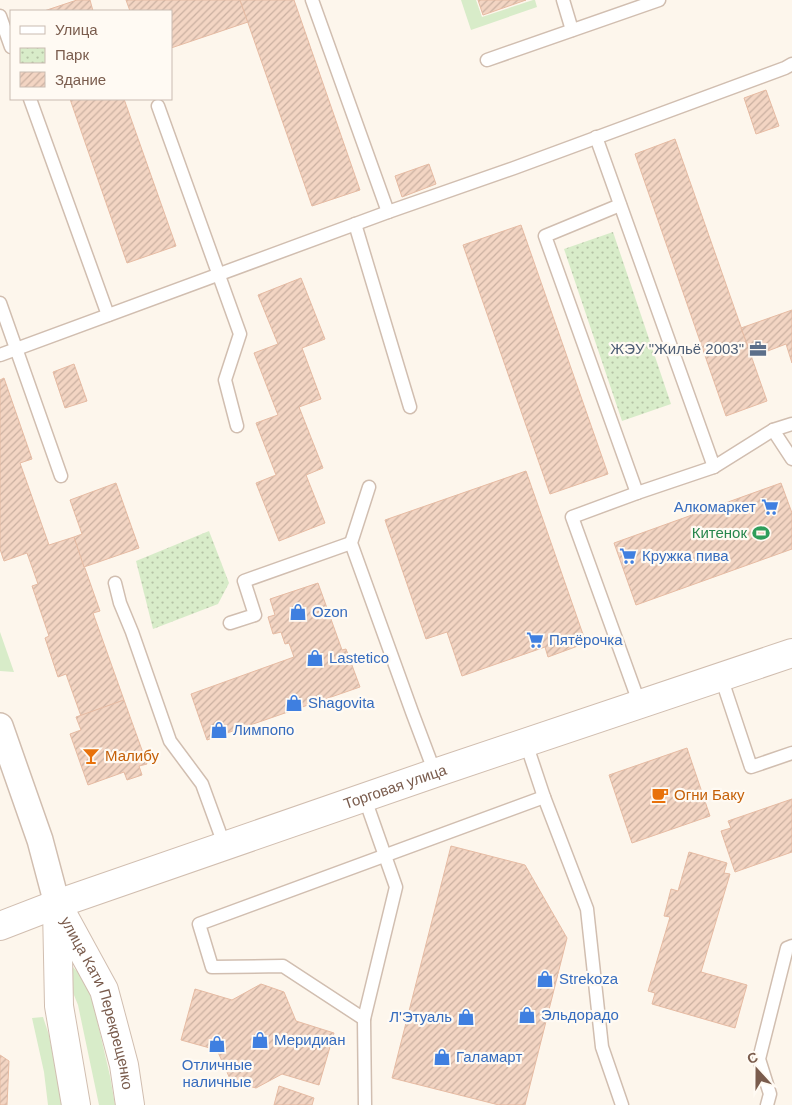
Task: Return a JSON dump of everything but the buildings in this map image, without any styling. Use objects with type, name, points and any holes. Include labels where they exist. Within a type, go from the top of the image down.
[{"type":"street","name":"Торговая улица","points":[[0,926],[56,904],[792,653]]},
{"type":"street","name":"улица Кати Перекрещенко","points":[[0,726],[40,840],[56,904],[59,1006],[76,1105]]},
{"type":"street","name":"улица Кати Перекрещенко","points":[[56,904],[104,990],[124,1065],[130,1105]]},
{"type":"lane","points":[[312,0],[388,212]]},
{"type":"lane","points":[[563,0],[572,30]]},
{"type":"lane","points":[[487,60],[659,0]]},
{"type":"lane","points":[[0,16],[10,44]]},
{"type":"lane","points":[[0,355],[355,224],[514,168],[792,64]]},
{"type":"lane","points":[[30,100],[108,315]]},
{"type":"lane","points":[[158,106],[240,334],[225,380],[237,426]]},
{"type":"lane","points":[[596,137],[714,467]]},
{"type":"lane","points":[[620,205],[545,236],[637,493]]},
{"type":"lane","points":[[355,224],[410,408]]},
{"type":"lane","points":[[0,303],[61,476]]},
{"type":"lane","points":[[640,705],[572,517],[714,467],[774,430],[792,424]]},
{"type":"lane","points":[[774,430],[792,458]]},
{"type":"lane","points":[[369,487],[351,543],[435,774]]},
{"type":"lane","points":[[230,623],[255,615],[244,582],[351,543]]},
{"type":"lane","points":[[115,583],[120,603],[170,740],[202,784],[225,847]]},
{"type":"lane","points":[[722,677],[751,767],[792,753]]},
{"type":"lane","points":[[526,743],[544,798],[587,909],[602,1047],[622,1105]]},
{"type":"lane","points":[[364,1019],[283,966],[212,967],[199,924],[544,798]]},
{"type":"lane","points":[[365,799],[396,887],[364,1019],[365,1105]]},
{"type":"lane","points":[[767,1105],[770,1094],[759,1059],[788,948],[792,946]]},
{"type":"green space","points":[[461,0],[476,0],[482,17],[533,0],[535,0],[537,7],[471,30]]},
{"type":"green space","points":[[613,232],[671,404],[622,421],[564,249]]},
{"type":"green space","points":[[209,531],[229,583],[218,604],[153,629],[136,561]]},
{"type":"green space","points":[[0,632],[14,672],[0,671]]},
{"type":"green space","points":[[71,965],[86,981],[94,1007],[115,1105],[99,1105],[78,1005],[70,985]]},
{"type":"green space","points":[[43,1017],[49,1035],[62,1105],[48,1105],[44,1072],[32,1018]]},
{"type":"place","name":"ЖЭУ \"Жильё 2003\"","points":[[758,349]]},
{"type":"place","name":"Алкомаркет","points":[[770,507]]},
{"type":"place","name":"Китенок","points":[[761,533]]},
{"type":"place","name":"Кружка пива","points":[[628,556]]},
{"type":"place","name":"Ozon","points":[[298,612]]},
{"type":"place","name":"Пятёрочка","points":[[535,640]]},
{"type":"place","name":"Lastetico","points":[[315,658]]},
{"type":"place","name":"Shagovita","points":[[294,703]]},
{"type":"place","name":"Лимпопо","points":[[219,730]]},
{"type":"place","name":"Малибу","points":[[91,756]]},
{"type":"place","name":"Огни Баку","points":[[660,795]]},
{"type":"place","name":"Strekoza","points":[[545,979]]},
{"type":"place","name":"Эльдорадо","points":[[527,1015]]},
{"type":"place","name":"Л'Этуаль","points":[[466,1017]]},
{"type":"place","name":"Меридиан","points":[[260,1040]]},
{"type":"place","name":"Отличные наличные","points":[[217,1044]]},
{"type":"place","name":"Галамарт","points":[[442,1057]]}]
